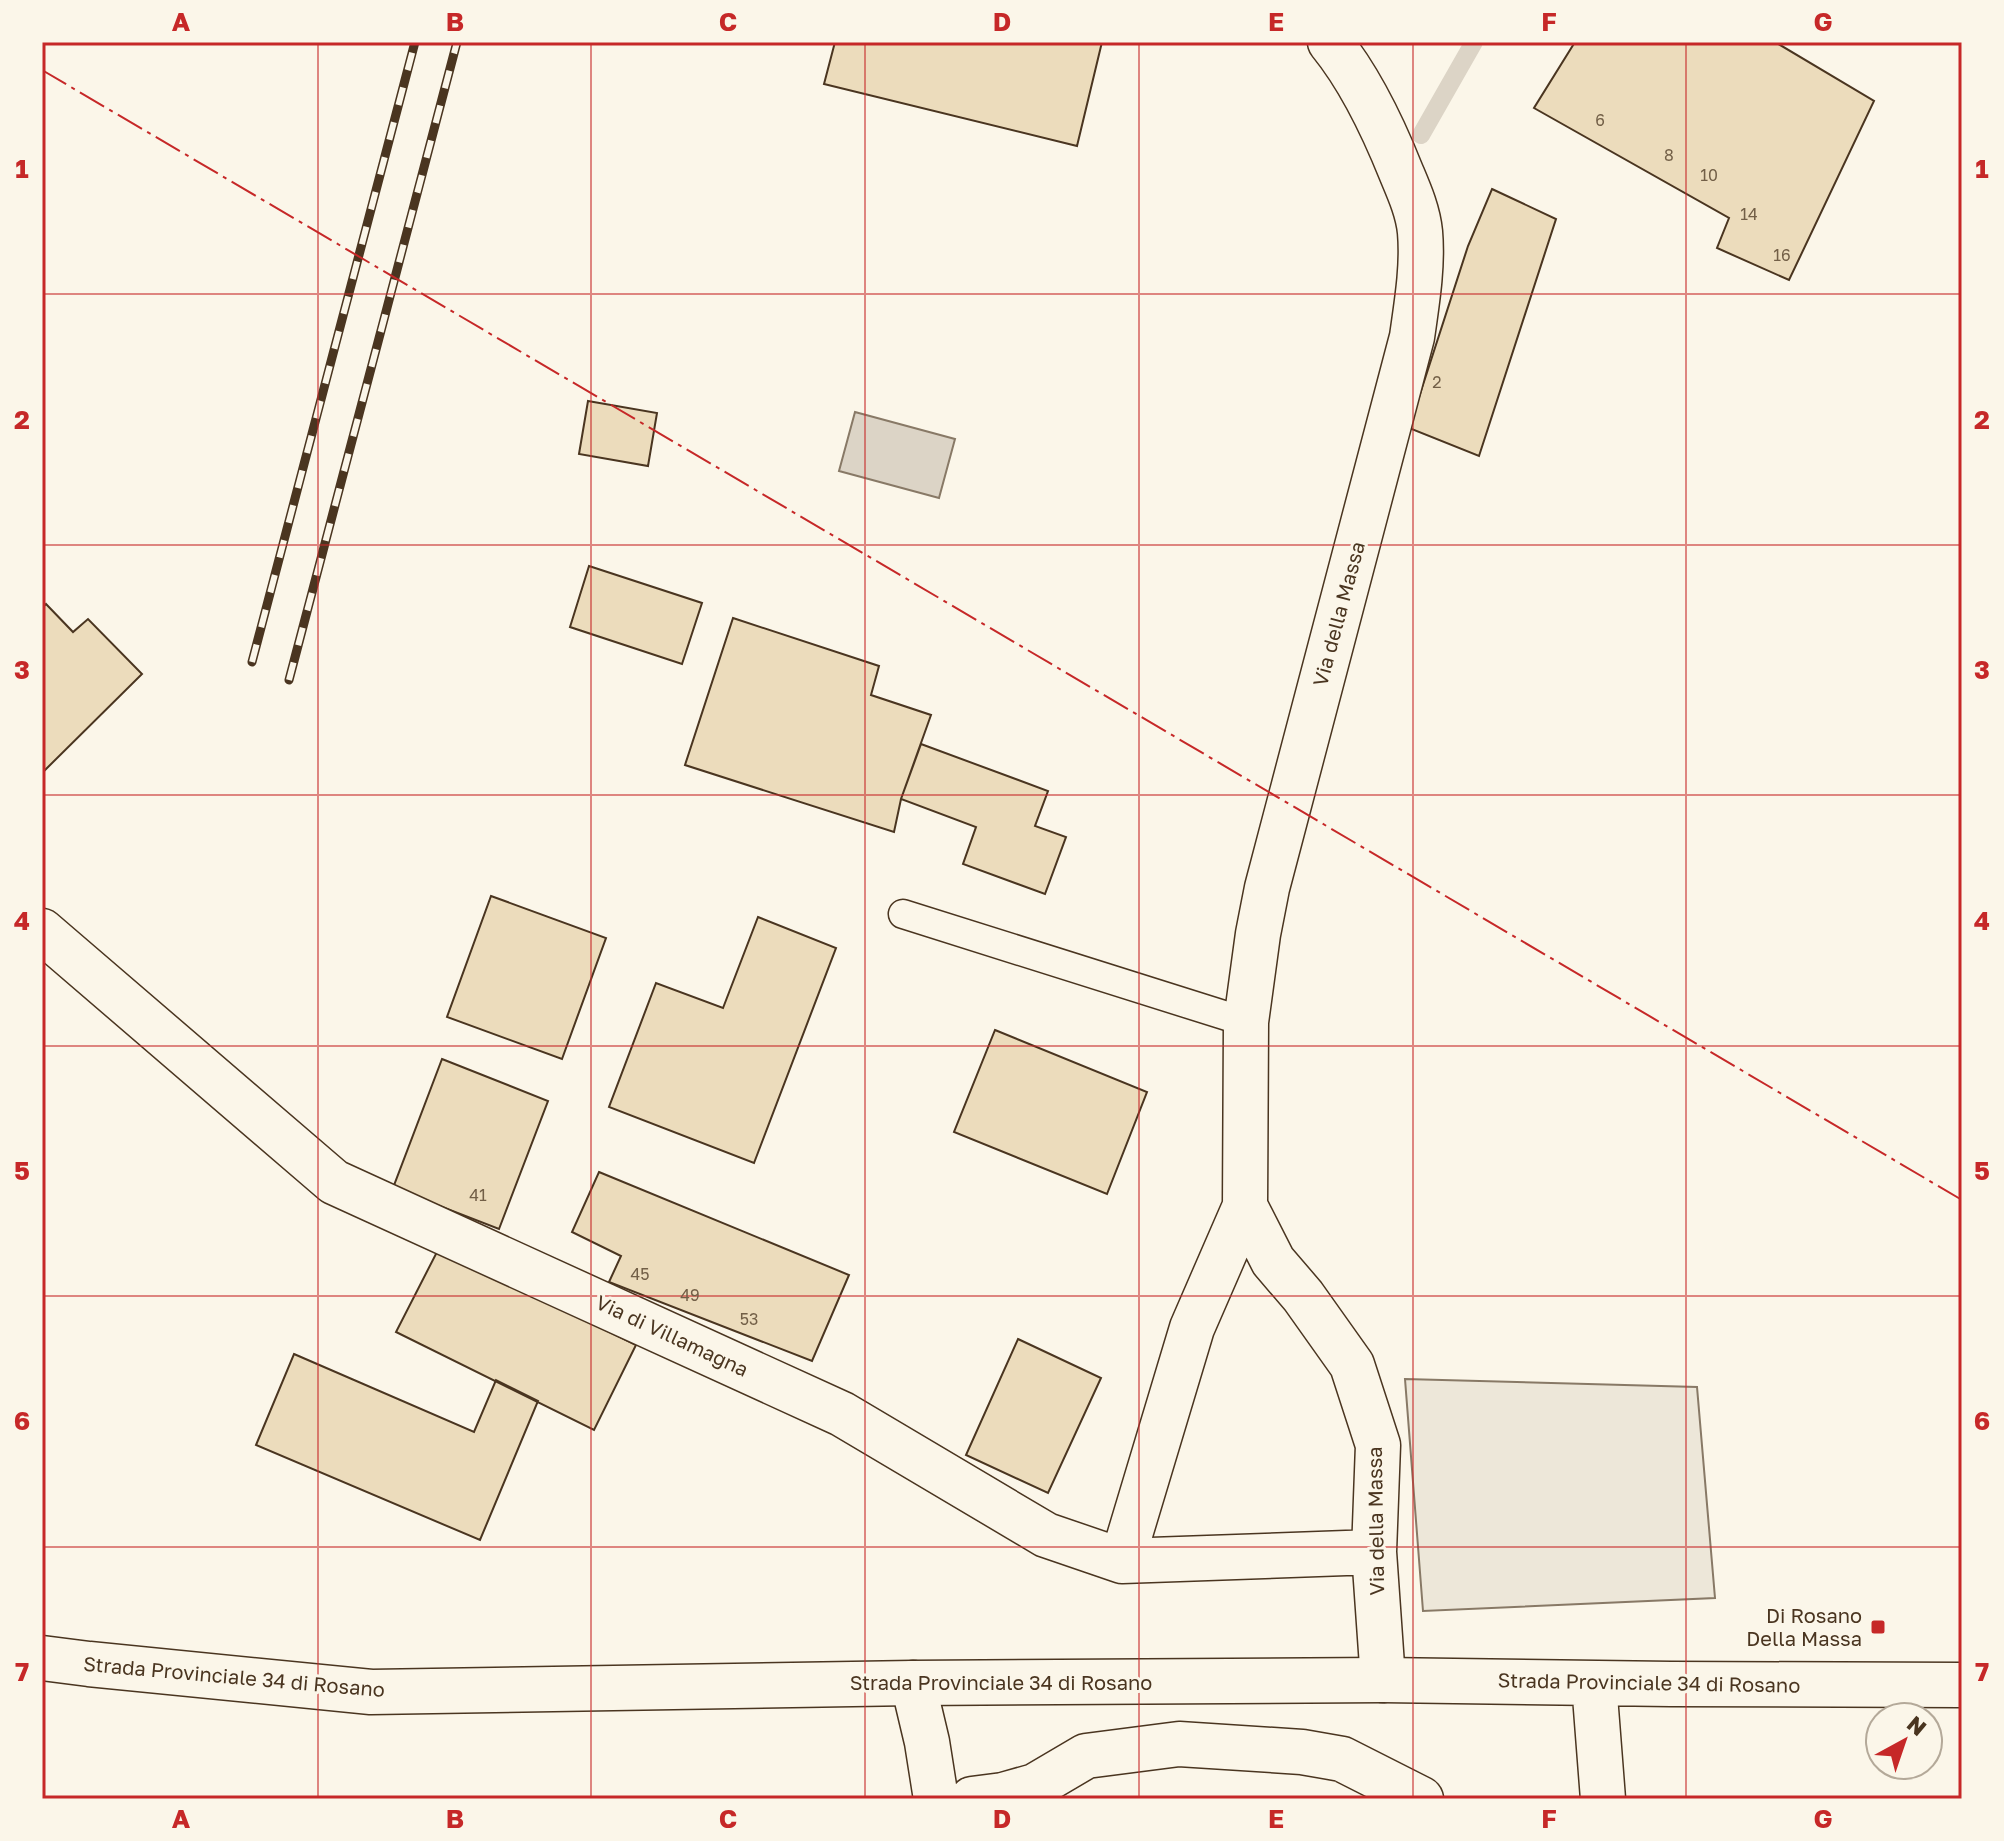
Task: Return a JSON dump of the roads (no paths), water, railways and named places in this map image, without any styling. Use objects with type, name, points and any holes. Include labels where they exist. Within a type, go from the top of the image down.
[{"type":"street","name":"Via della Massa","points":[[1122,1561],[1192,1328],[1245,1206],[1246,1022],[1267,888],[1412,337],[1419,283],[1420,230],[1410,194],[1366,96],[1330,42]]},
{"type":"street","name":"Via di Villamagna","points":[[42,931],[334,1182],[842,1414],[1046,1535],[1122,1561],[1374,1552]]},
{"type":"street","name":"Via della Massa","points":[[1245,1206],[1273,1261],[1303,1296],[1352,1365],[1378,1445],[1374,1552],[1383,1680]]},
{"type":"street","name":"Strada Provinciale 34 di Rosano","points":[[42,1658],[371,1692],[913,1683],[1383,1680],[1962,1685]]},
{"type":"street","points":[[913,1683],[936,1799]]},
{"type":"street","points":[[1594,1683],[1603,1799]]},
{"type":"street","points":[[972,1799],[1035,1786],[1086,1756],[1179,1744],[1302,1752],[1342,1759],[1421,1799]]},
{"type":"lane","points":[[903,914],[1246,1022]]},
{"type":"waterway","points":[[1421,135],[1474,42]]},
{"type":"railway","points":[[252,662],[415,42]]},
{"type":"railway","points":[[289,680],[457,42]]},
{"type":"place","name":"Di Rosano Della Massa","points":[[1878,1627]]}]
